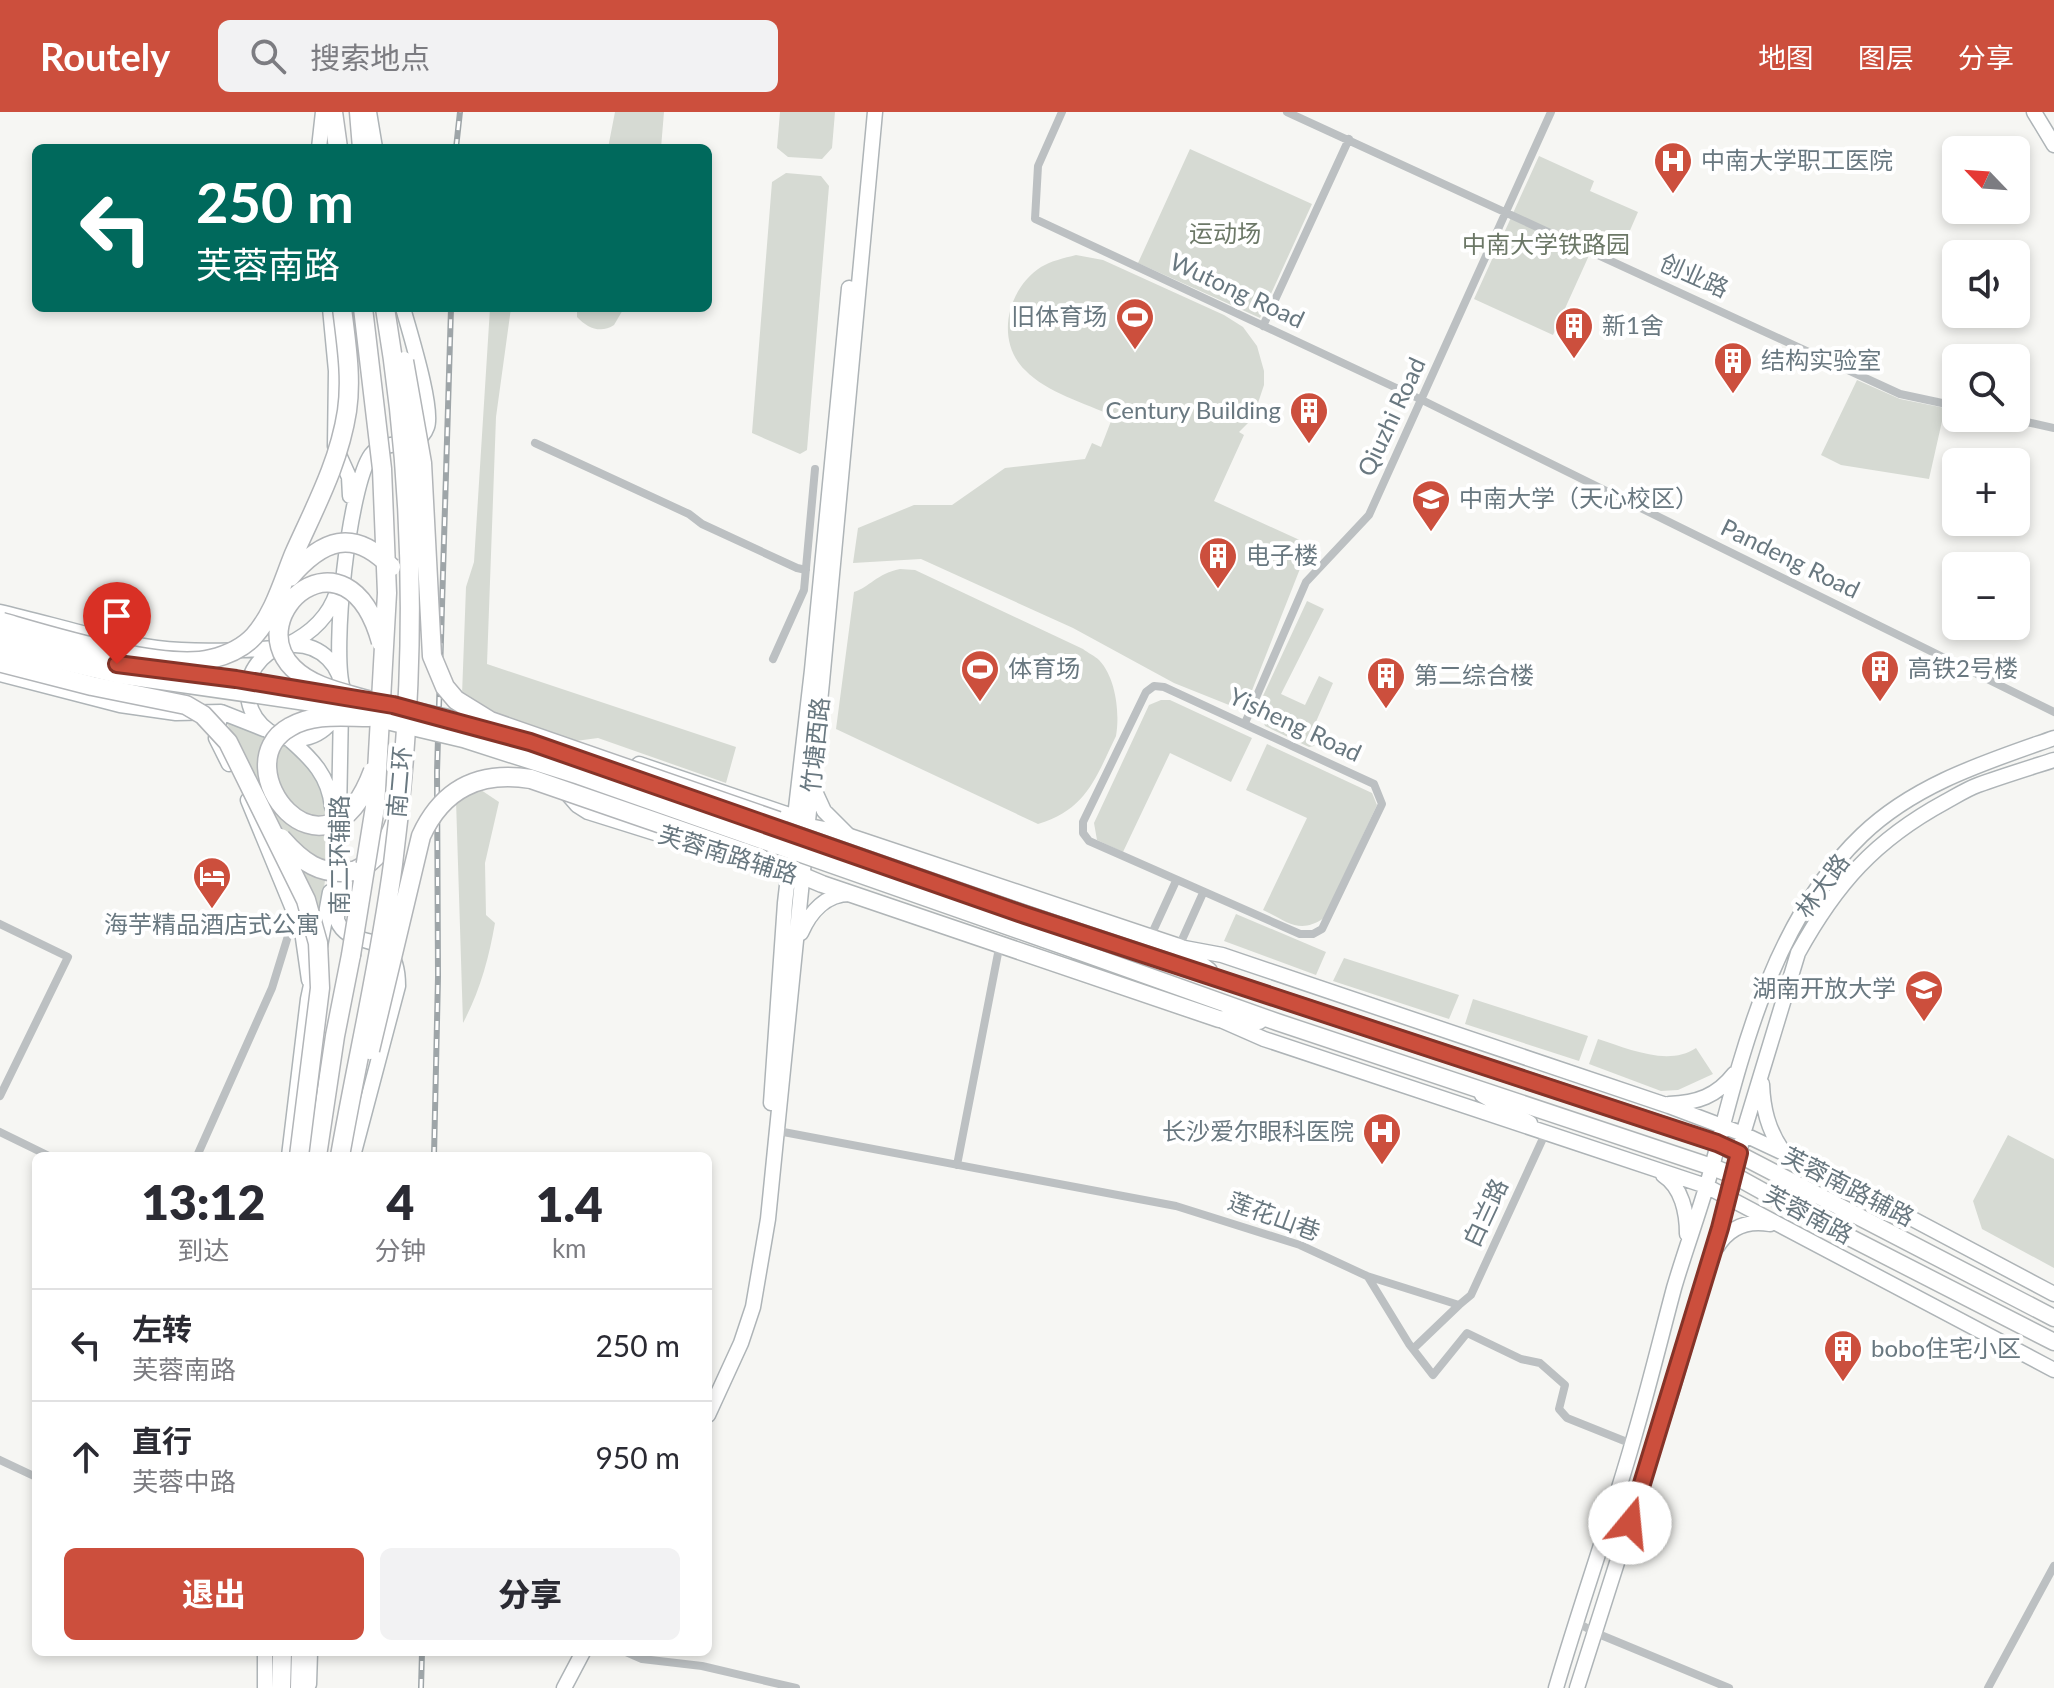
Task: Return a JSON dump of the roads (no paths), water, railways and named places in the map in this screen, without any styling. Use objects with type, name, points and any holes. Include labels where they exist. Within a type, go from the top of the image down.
[{"type":"highway","points":[[327,112],[331,144]]},
{"type":"highway","points":[[327,112],[337,144]]},
{"type":"highway","points":[[362,144],[366,115]]},
{"type":"highway","points":[[1,622],[121,652],[178,660],[209,660],[244,645],[263,624],[275,600],[337,457],[347,407],[348,374],[342,312]]},
{"type":"highway","name":"南二环","points":[[318,1152],[335,1036],[371,842],[384,661],[387,593],[384,508],[364,312]]},
{"type":"highway","name":"南二环","points":[[345,1152],[381,935],[403,760],[410,533],[388,312]]},
{"type":"highway","points":[[389,312],[405,365],[422,463],[430,637],[432,656],[445,687],[456,700],[490,721],[796,823]]},
{"type":"highway","points":[[275,600],[286,582],[313,553],[332,544],[358,544],[380,555],[393,569],[404,591],[409,619]]},
{"type":"highway","points":[[366,708],[313,682],[291,666],[280,644],[280,630],[288,604],[296,594],[317,583],[340,584],[355,591],[371,613],[382,644],[384,661]]},
{"type":"highway","points":[[0,661],[92,686],[186,705],[203,715],[228,742],[306,900],[318,943],[320,988],[300,1152]]},
{"type":"highway","points":[[366,708],[290,726],[273,741],[269,754],[270,784],[276,798],[295,819],[309,824],[326,824],[346,816],[356,807],[378,753]]},
{"type":"highway","points":[[346,1152],[421,836],[429,818],[451,795],[464,786],[496,777],[531,779],[760,858]]},
{"type":"highway","points":[[265,817],[291,850],[309,865],[333,873],[353,871],[374,859],[383,848],[397,816]]},
{"type":"highway","points":[[281,1688],[282,1656]]},
{"type":"highway","points":[[300,1688],[301,1656]]},
{"type":"main road","points":[[1,622],[117,664],[366,708]]},
{"type":"main road","points":[[0,661],[85,669],[366,708]]},
{"type":"main road","name":"芙蓉南路","points":[[366,708],[444,717],[572,756],[1083,934],[1717,1143],[2054,1318]]},
{"type":"main road","name":"芙蓉南路","points":[[366,708],[535,761],[1277,1022],[1712,1167],[1735,1176],[2054,1342]]},
{"type":"main road","points":[[796,823],[858,839],[1179,947],[1216,977]]},
{"type":"main road","points":[[760,858],[822,884],[1219,1019],[1277,1022]]},
{"type":"street","points":[[319,144],[319,129],[327,112]]},
{"type":"street","name":"竹塘西路","points":[[805,780],[815,639],[866,112]]},
{"type":"street","name":"竹塘西路","points":[[712,1406],[741,1343],[753,1307],[768,1219],[797,945],[793,871],[796,823],[805,780],[875,112]]},
{"type":"street","name":"Wutong Road","points":[[1062,112],[1038,166],[1035,219],[1422,400]]},
{"type":"street","name":"创业路","points":[[1287,112],[1900,394],[1942,403]]},
{"type":"street","name":"Qiuzhi Road","points":[[1245,723],[1306,582],[1369,515],[1551,112]]},
{"type":"street","points":[[2034,112],[2054,145]]},
{"type":"street","points":[[366,115],[374,144]]},
{"type":"street","points":[[1263,326],[1349,139]]},
{"type":"street","points":[[268,731],[251,709],[249,680],[264,656],[320,621],[334,601],[349,505],[349,477],[335,446],[336,371],[330,312]]},
{"type":"street","points":[[339,712],[343,688],[341,610],[355,500],[363,471],[374,451],[384,446],[415,441],[423,435],[428,425],[427,405],[404,312]]},
{"type":"street","name":"Pandeng Road","points":[[1422,400],[2054,712]]},
{"type":"street","points":[[2030,423],[2054,428]]},
{"type":"street","points":[[535,443],[689,514],[702,524],[806,570]]},
{"type":"street","points":[[773,659],[804,590],[815,469]]},
{"type":"street","points":[[1,622],[180,650],[310,646],[336,667],[350,699],[366,708]]},
{"type":"street","points":[[176,713],[193,704],[201,671],[196,658],[180,650]]},
{"type":"street","points":[[0,661],[120,705],[176,713],[221,712],[289,739],[314,735],[339,712],[366,708]]},
{"type":"street","name":"Yisheng Road","points":[[1154,686],[1164,687],[1245,723],[1374,784],[1382,804],[1322,929],[1313,934],[1300,934],[1203,893],[1089,841],[1083,833],[1083,822],[1146,692],[1154,686]]},
{"type":"street","points":[[221,712],[216,738],[244,793],[302,931],[308,968],[308,999]]},
{"type":"street","name":"南二环辅路","points":[[339,712],[337,920],[346,933],[385,947],[398,972],[398,986],[346,1152]]},
{"type":"street","name":"芙蓉南路辅路","points":[[793,871],[760,834],[471,733],[553,755],[762,827],[796,823]]},
{"type":"street","name":"林大路","points":[[1556,1688],[1632,1444],[1712,1167],[1721,1125],[1782,948],[1830,872],[1862,835],[1945,778],[2054,738]]},
{"type":"street","name":"南二环辅路","points":[[289,739],[314,761],[323,774],[332,804],[330,889],[308,999],[289,1152]]},
{"type":"street","name":"芙蓉南路辅路","points":[[553,755],[601,751],[796,823]]},
{"type":"street","name":"芙蓉南路辅路","points":[[536,756],[577,805],[588,812],[793,871]]},
{"type":"street","points":[[1577,1688],[1729,1198],[1743,1134],[1798,953],[1845,881],[1866,858],[1912,820],[1975,786],[2054,760]]},
{"type":"street","points":[[805,780],[830,819],[845,833],[858,839]]},
{"type":"street","name":"竹塘西路","points":[[712,1391],[731,1348],[752,1270],[773,1088],[785,903],[793,871]]},
{"type":"street","points":[[1143,953],[1176,881]]},
{"type":"street","points":[[1172,962],[1203,893]]},
{"type":"street","points":[[797,945],[802,930],[815,910],[835,896],[852,894]]},
{"type":"street","points":[[0,924],[68,957],[0,1096]]},
{"type":"street","points":[[199,1152],[272,988],[288,936],[302,931]]},
{"type":"street","points":[[957,1165],[1000,943]]},
{"type":"street","name":"芙蓉南路辅路","points":[[1179,947],[1222,955],[1721,1125],[1785,1154],[2054,1294]]},
{"type":"street","points":[[1219,1019],[1264,1039],[1706,1186],[2054,1370]]},
{"type":"street","points":[[1665,1105],[1702,1100],[1723,1087],[1741,1064]]},
{"type":"street","points":[[1762,1070],[1763,1106],[1771,1134],[1785,1154]]},
{"type":"street","points":[[1461,1083],[1551,1136]]},
{"type":"street","name":"莲花山巷","points":[[778,1131],[1176,1206],[1300,1245],[1367,1276],[1459,1305]]},
{"type":"street","points":[[0,1132],[41,1152]]},
{"type":"street","name":"白兰路","points":[[1413,1349],[1471,1295],[1551,1136]]},
{"type":"street","points":[[1652,1169],[1671,1180],[1681,1196],[1687,1221],[1688,1245]]},
{"type":"street","points":[[1711,1257],[1724,1235],[1738,1226],[1758,1222],[1781,1226]]},
{"type":"street","points":[[1367,1276],[1433,1375],[1467,1333],[1521,1359],[1540,1363],[1565,1385],[1559,1409],[1567,1418],[1632,1444]]},
{"type":"street","points":[[0,1460],[32,1475]]},
{"type":"street","points":[[1988,1688],[2054,1566]]},
{"type":"street","points":[[1575,1622],[1729,1688]]},
{"type":"street","points":[[265,1656],[265,1688]]},
{"type":"street","points":[[309,1688],[310,1656]]},
{"type":"street","points":[[564,1688],[581,1656]]},
{"type":"street","points":[[574,1688],[590,1656]]},
{"type":"street","points":[[635,1656],[702,1666],[796,1688]]},
{"type":"railway","points":[[456,144],[460,112]]},
{"type":"railway","points":[[434,1152],[438,977],[437,772],[451,312]]},
{"type":"railway","points":[[421,1688],[422,1656]]},
{"type":"place","name":"中南大学职工医院","points":[[1673,195]]},
{"type":"place","name":"旧体育场","points":[[1135,351]]},
{"type":"place","name":"新1舍","points":[[1574,360]]},
{"type":"place","name":"结构实验室","points":[[1733,395]]},
{"type":"place","name":"Century Building","points":[[1309,445]]},
{"type":"place","name":"中南大学（天心校区）","points":[[1431,533]]},
{"type":"place","name":"电子楼","points":[[1218,590]]},
{"type":"place","name":"体育场","points":[[980,703]]},
{"type":"place","name":"高铁2号楼","points":[[1880,703]]},
{"type":"place","name":"第二综合楼","points":[[1386,710]]},
{"type":"place","name":"海芋精品酒店式公寓","points":[[212,910]]},
{"type":"place","name":"湖南开放大学","points":[[1924,1023]]},
{"type":"place","name":"长沙爱尔眼科医院","points":[[1382,1166]]},
{"type":"place","name":"bobo住宅小区","points":[[1843,1383]]},
{"type":"park label","name":"运动场","points":[[1225,234]]},
{"type":"park label","name":"中南大学铁路园","points":[[1546,245]]}]
